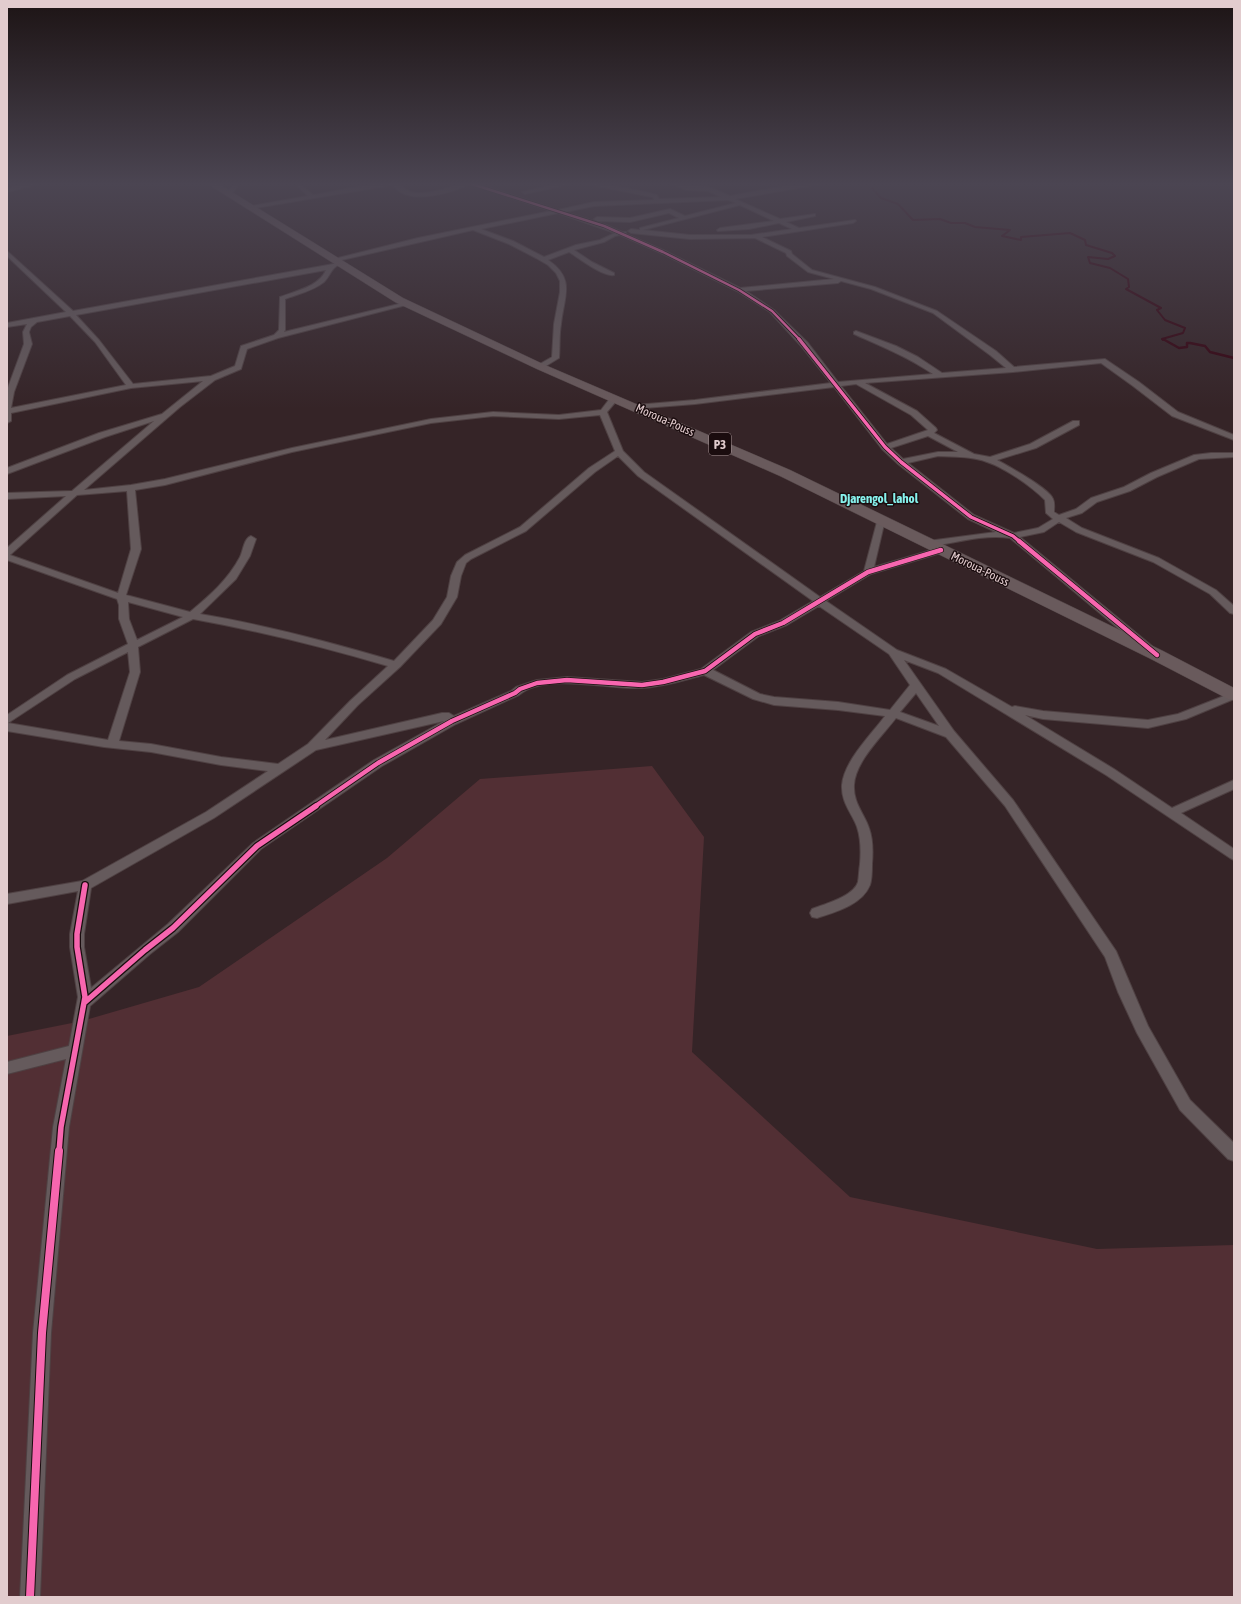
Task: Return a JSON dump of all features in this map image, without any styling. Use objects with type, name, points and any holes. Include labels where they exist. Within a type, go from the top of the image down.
[{"type":"main road","name":"Moroua-Pouss","points":[[328,259],[407,304],[541,367],[785,473],[1157,655],[1233,695]]},
{"type":"street","points":[[13,259],[72,314],[97,341],[131,386]]},
{"type":"street","points":[[7,325],[72,314],[351,259]]},
{"type":"street","points":[[541,367],[555,358],[557,324],[563,288],[558,271],[544,259]]},
{"type":"street","points":[[583,259],[612,274]]},
{"type":"street","points":[[677,259],[739,290],[772,312],[805,344],[886,447],[902,462],[971,517],[1013,536],[1157,655]]},
{"type":"street","points":[[794,259],[810,271],[849,281],[935,312],[993,353],[1013,370]]},
{"type":"street","points":[[276,336],[283,327],[282,298],[306,289],[325,278],[334,263]]},
{"type":"street","points":[[739,290],[849,281]]},
{"type":"street","points":[[7,553],[167,413],[212,378],[238,367],[244,348],[276,336],[407,304]]},
{"type":"street","points":[[7,421],[10,392],[28,344],[26,332],[28,326],[34,321]]},
{"type":"street","points":[[856,334],[893,348],[915,359],[940,375]]},
{"type":"street","points":[[635,407],[694,402],[857,382],[1102,362],[1136,384],[1175,414],[1234,438]]},
{"type":"street","points":[[7,411],[131,386],[212,378]]},
{"type":"street","points":[[857,382],[919,417],[933,430],[929,433],[886,447]]},
{"type":"street","points":[[7,496],[75,493],[131,488],[165,482],[292,450],[431,421],[493,414],[559,417],[604,412],[614,399]]},
{"type":"street","points":[[604,412],[619,452],[641,474],[893,652],[942,671],[1003,707],[1110,772],[1234,855]]},
{"type":"street","points":[[7,471],[102,435],[167,413]]},
{"type":"street","points":[[990,460],[1033,446],[1076,423]]},
{"type":"street","points":[[929,433],[971,456]]},
{"type":"street","points":[[7,899],[85,886],[210,815],[312,747],[354,703],[396,665],[437,622],[452,598],[456,576],[462,562],[468,557],[523,529],[592,470],[619,452]]},
{"type":"street","points":[[902,462],[938,454],[971,456],[990,460],[1011,471],[1042,492],[1049,499],[1050,513],[1058,519],[1079,530],[1150,557],[1213,592],[1234,611]]},
{"type":"street","points":[[928,544],[985,535],[1001,534],[1013,536],[1041,530],[1058,519],[1079,511],[1094,500],[1127,489],[1154,475],[1197,458],[1211,455],[1234,455]]},
{"type":"street","points":[[120,597],[131,568],[136,549],[131,488]]},
{"type":"street","points":[[868,572],[881,520]]},
{"type":"street","points":[[7,720],[71,677],[133,644],[192,616],[233,577],[245,556],[251,539]]},
{"type":"street","points":[[84,1003],[145,950],[173,928],[257,846],[378,763],[452,720],[536,683],[567,680],[624,685],[648,684],[663,682],[705,671],[755,634],[783,623],[822,601],[868,572],[941,550]]},
{"type":"street","points":[[7,556],[120,597],[192,616],[239,624],[316,642],[396,665]]},
{"type":"street","points":[[112,744],[135,672],[133,644],[124,619],[124,604],[120,597]]},
{"type":"street","points":[[893,652],[950,734],[1009,803],[1111,955],[1125,992],[1142,1029],[1185,1105],[1234,1154]]},
{"type":"street","points":[[705,671],[749,693],[774,701],[838,706],[894,714],[950,734]]},
{"type":"street","points":[[816,913],[847,901],[858,893],[864,884],[867,852],[866,840],[863,827],[855,813],[849,797],[848,785],[851,771],[860,756],[916,686]]},
{"type":"street","points":[[1003,707],[1043,715],[1148,724],[1178,720],[1233,695]]},
{"type":"street","points":[[312,747],[442,717],[449,717],[452,720]]},
{"type":"street","points":[[7,727],[112,744],[151,748],[221,762],[279,768]]},
{"type":"street","points":[[1171,813],[1234,784]]},
{"type":"street","points":[[30,1597],[42,1333],[61,1126],[84,1003],[85,991],[77,947],[77,934],[85,886]]},
{"type":"street","points":[[7,1068],[76,1050]]},
{"type":"shaded area","points":[[652,766],[704,837],[692,1052],[850,1197],[1097,1249],[1234,1245],[1234,1597],[7,1597],[7,1036],[82,1021],[199,987],[387,858],[480,779]]},
{"type":"waterway","points":[[1089,259],[1090,263],[1110,268],[1128,279],[1129,287],[1126,289],[1161,308],[1157,310],[1165,320],[1185,328],[1183,333],[1162,339],[1163,340]]},
{"type":"waterway","points":[[1163,339],[1179,348],[1187,347],[1187,343],[1190,343],[1205,346],[1210,352],[1234,358]]},
{"type":"cycle path","points":[[677,259],[739,290],[772,311],[805,345],[885,447],[901,462],[971,517],[1013,536],[1157,655]]},
{"type":"cycle path","points":[[84,1003],[145,950],[173,928],[257,846],[378,763],[452,721],[515,693],[520,689],[537,683],[567,680],[642,685],[663,682],[705,671],[755,634],[783,623],[868,572],[941,550]]},
{"type":"cycle path","points":[[30,1597],[42,1333],[61,1127],[85,997],[77,947],[77,934],[85,885]]},
{"type":"district","name":"Djarengol_lahol","points":[[879,498]]}]
